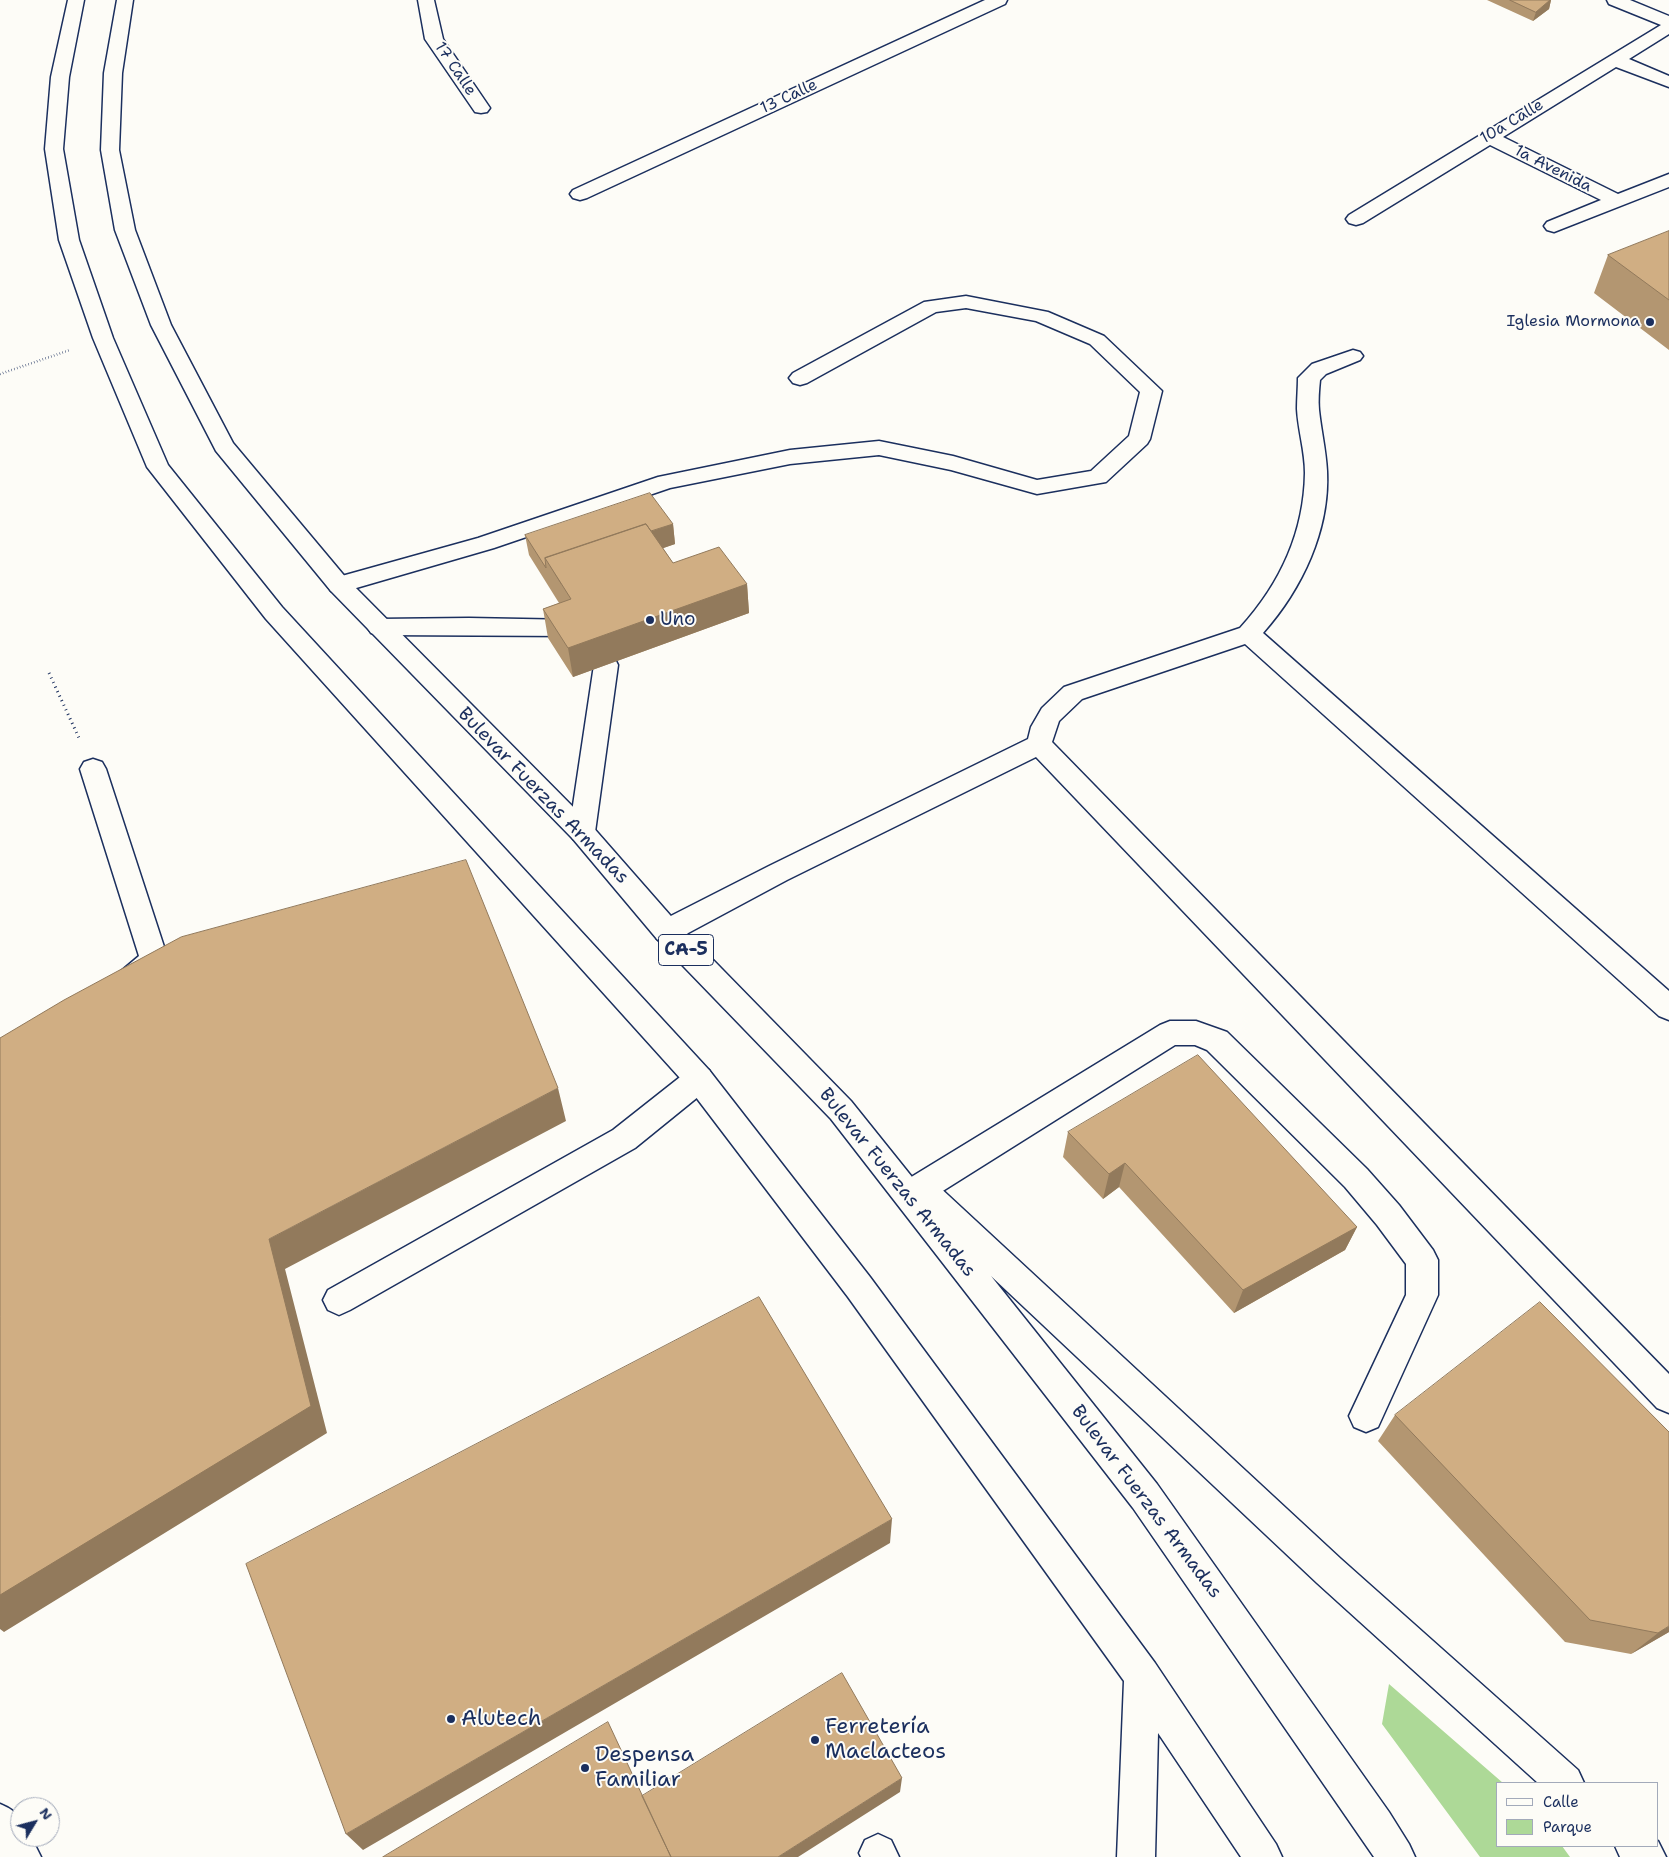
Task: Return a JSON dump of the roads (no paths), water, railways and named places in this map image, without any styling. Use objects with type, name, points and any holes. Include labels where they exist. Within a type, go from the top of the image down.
[{"type":"main road","points":[[76,0],[60,76],[54,149],[69,240],[103,338],[158,467],[274,613],[698,1079],[859,1287],[1142,1676],[1263,1857]]},
{"type":"main road","name":"Bulevar Fuerzas Armadas","points":[[125,0],[113,72],[110,150],[125,230],[161,325],[224,446],[339,585],[582,832],[667,931],[842,1110],[1145,1496],[1376,1825],[1396,1857]]},
{"type":"main road","name":"17 Calle","points":[[426,0],[434,38],[481,108]]},
{"type":"main road","name":"13 Calle","points":[[580,194],[999,0]]},
{"type":"main road","points":[[1615,0],[1669,22]]},
{"type":"main road","name":"10a Calle","points":[[1356,219],[1669,27]]},
{"type":"main road","points":[[1615,60],[1669,82]]},
{"type":"main road","name":"1a Avenida","points":[[1488,137],[1617,201]]},
{"type":"main road","points":[[1554,226],[1669,180]]},
{"type":"main road","points":[[339,585],[486,543],[666,482],[790,457],[879,448],[954,463],[1037,487],[1098,477],[1139,439],[1150,391],[1097,340],[1041,316],[966,302],[932,306],[800,378]]},
{"type":"main road","points":[[667,931],[778,873],[1038,744],[1051,711],[1073,693],[1249,634],[1264,618],[1301,557],[1315,503],[1316,471],[1308,407],[1309,378],[1319,369],[1353,356]]},
{"type":"main road","points":[[379,627],[575,628]]},
{"type":"main road","points":[[1249,634],[1669,1008]]},
{"type":"main road","points":[[582,832],[606,665]]},
{"type":"main road","points":[[1038,744],[1669,1397]]},
{"type":"main road","points":[[93,769],[154,959],[112,996]]},
{"type":"main road","points":[[919,1189],[1170,1033],[1196,1033],[1217,1042],[1356,1178],[1388,1215],[1422,1260],[1422,1295],[1366,1416]]},
{"type":"main road","points":[[339,1300],[624,1139],[698,1079]]},
{"type":"main road","points":[[842,1110],[919,1189],[1329,1571],[1564,1782]]},
{"type":"main road","points":[[1136,1857],[1142,1676]]},
{"type":"main road","points":[[0,1823],[22,1857]]},
{"type":"main road","points":[[1635,1847],[1647,1857]]},
{"type":"place","name":"Iglesia Mormona","points":[[1650,322]]},
{"type":"place","name":"Uno","points":[[650,620]]},
{"type":"place","name":"Alutech","points":[[451,1719]]},
{"type":"place","name":"Ferretería Maclacteos","points":[[815,1740]]},
{"type":"place","name":"Despensa Familiar","points":[[585,1768]]}]
